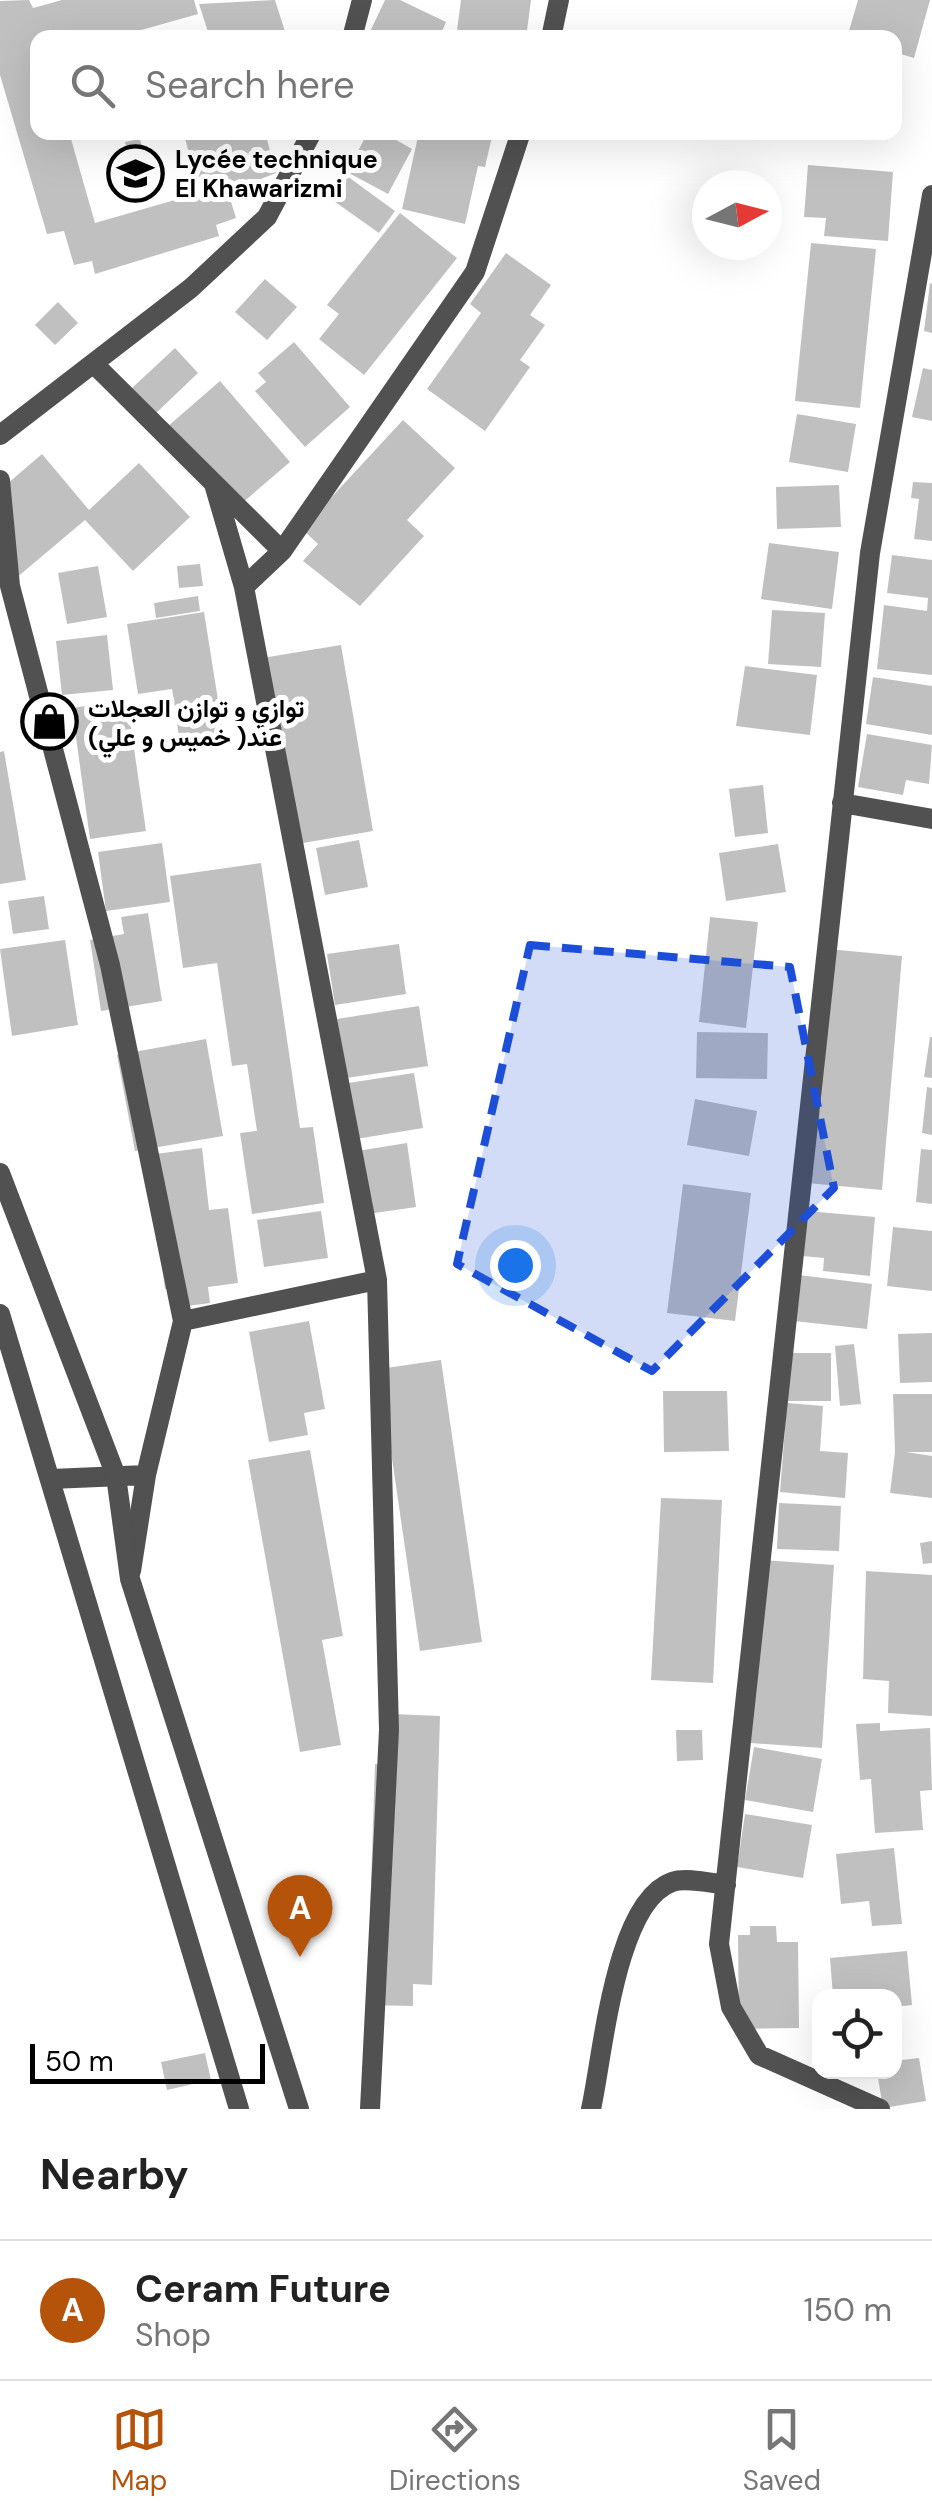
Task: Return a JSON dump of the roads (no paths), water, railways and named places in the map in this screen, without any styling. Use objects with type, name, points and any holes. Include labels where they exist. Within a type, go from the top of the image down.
[{"type":"street","points":[[354,30],[362,0]]},
{"type":"street","points":[[553,30],[559,0]]},
{"type":"street","points":[[0,435],[190,288],[267,216],[308,140]]},
{"type":"street","points":[[244,588],[282,551],[476,272],[518,140]]},
{"type":"street","points":[[880,2109],[759,2054],[731,2007],[719,1944],[870,554],[932,195]]},
{"type":"street","points":[[94,364],[282,551]]},
{"type":"street","points":[[0,480],[10,586],[110,965],[183,1321],[146,1475],[130,1579]]},
{"type":"street","points":[[214,484],[244,588],[376,1280],[389,1730],[370,2109]]},
{"type":"street","points":[[842,803],[932,819]]},
{"type":"street","points":[[0,1173],[116,1476],[130,1579],[299,2109]]},
{"type":"street","points":[[183,1321],[376,1280]]},
{"type":"street","points":[[0,1314],[240,2109]]},
{"type":"street","points":[[51,1479],[146,1475]]},
{"type":"street","points":[[591,2109],[628,1930],[652,1892],[675,1880],[726,1885]]},
{"type":"place","name":"Lycée technique El Khawarizmi","points":[[136,173]]},
{"type":"place","name":"توازي و توازن العجلات عند( خميس و علي)","points":[[49,722]]},
{"type":"place","name":"Ceram Future","points":[[300,1957]]}]
